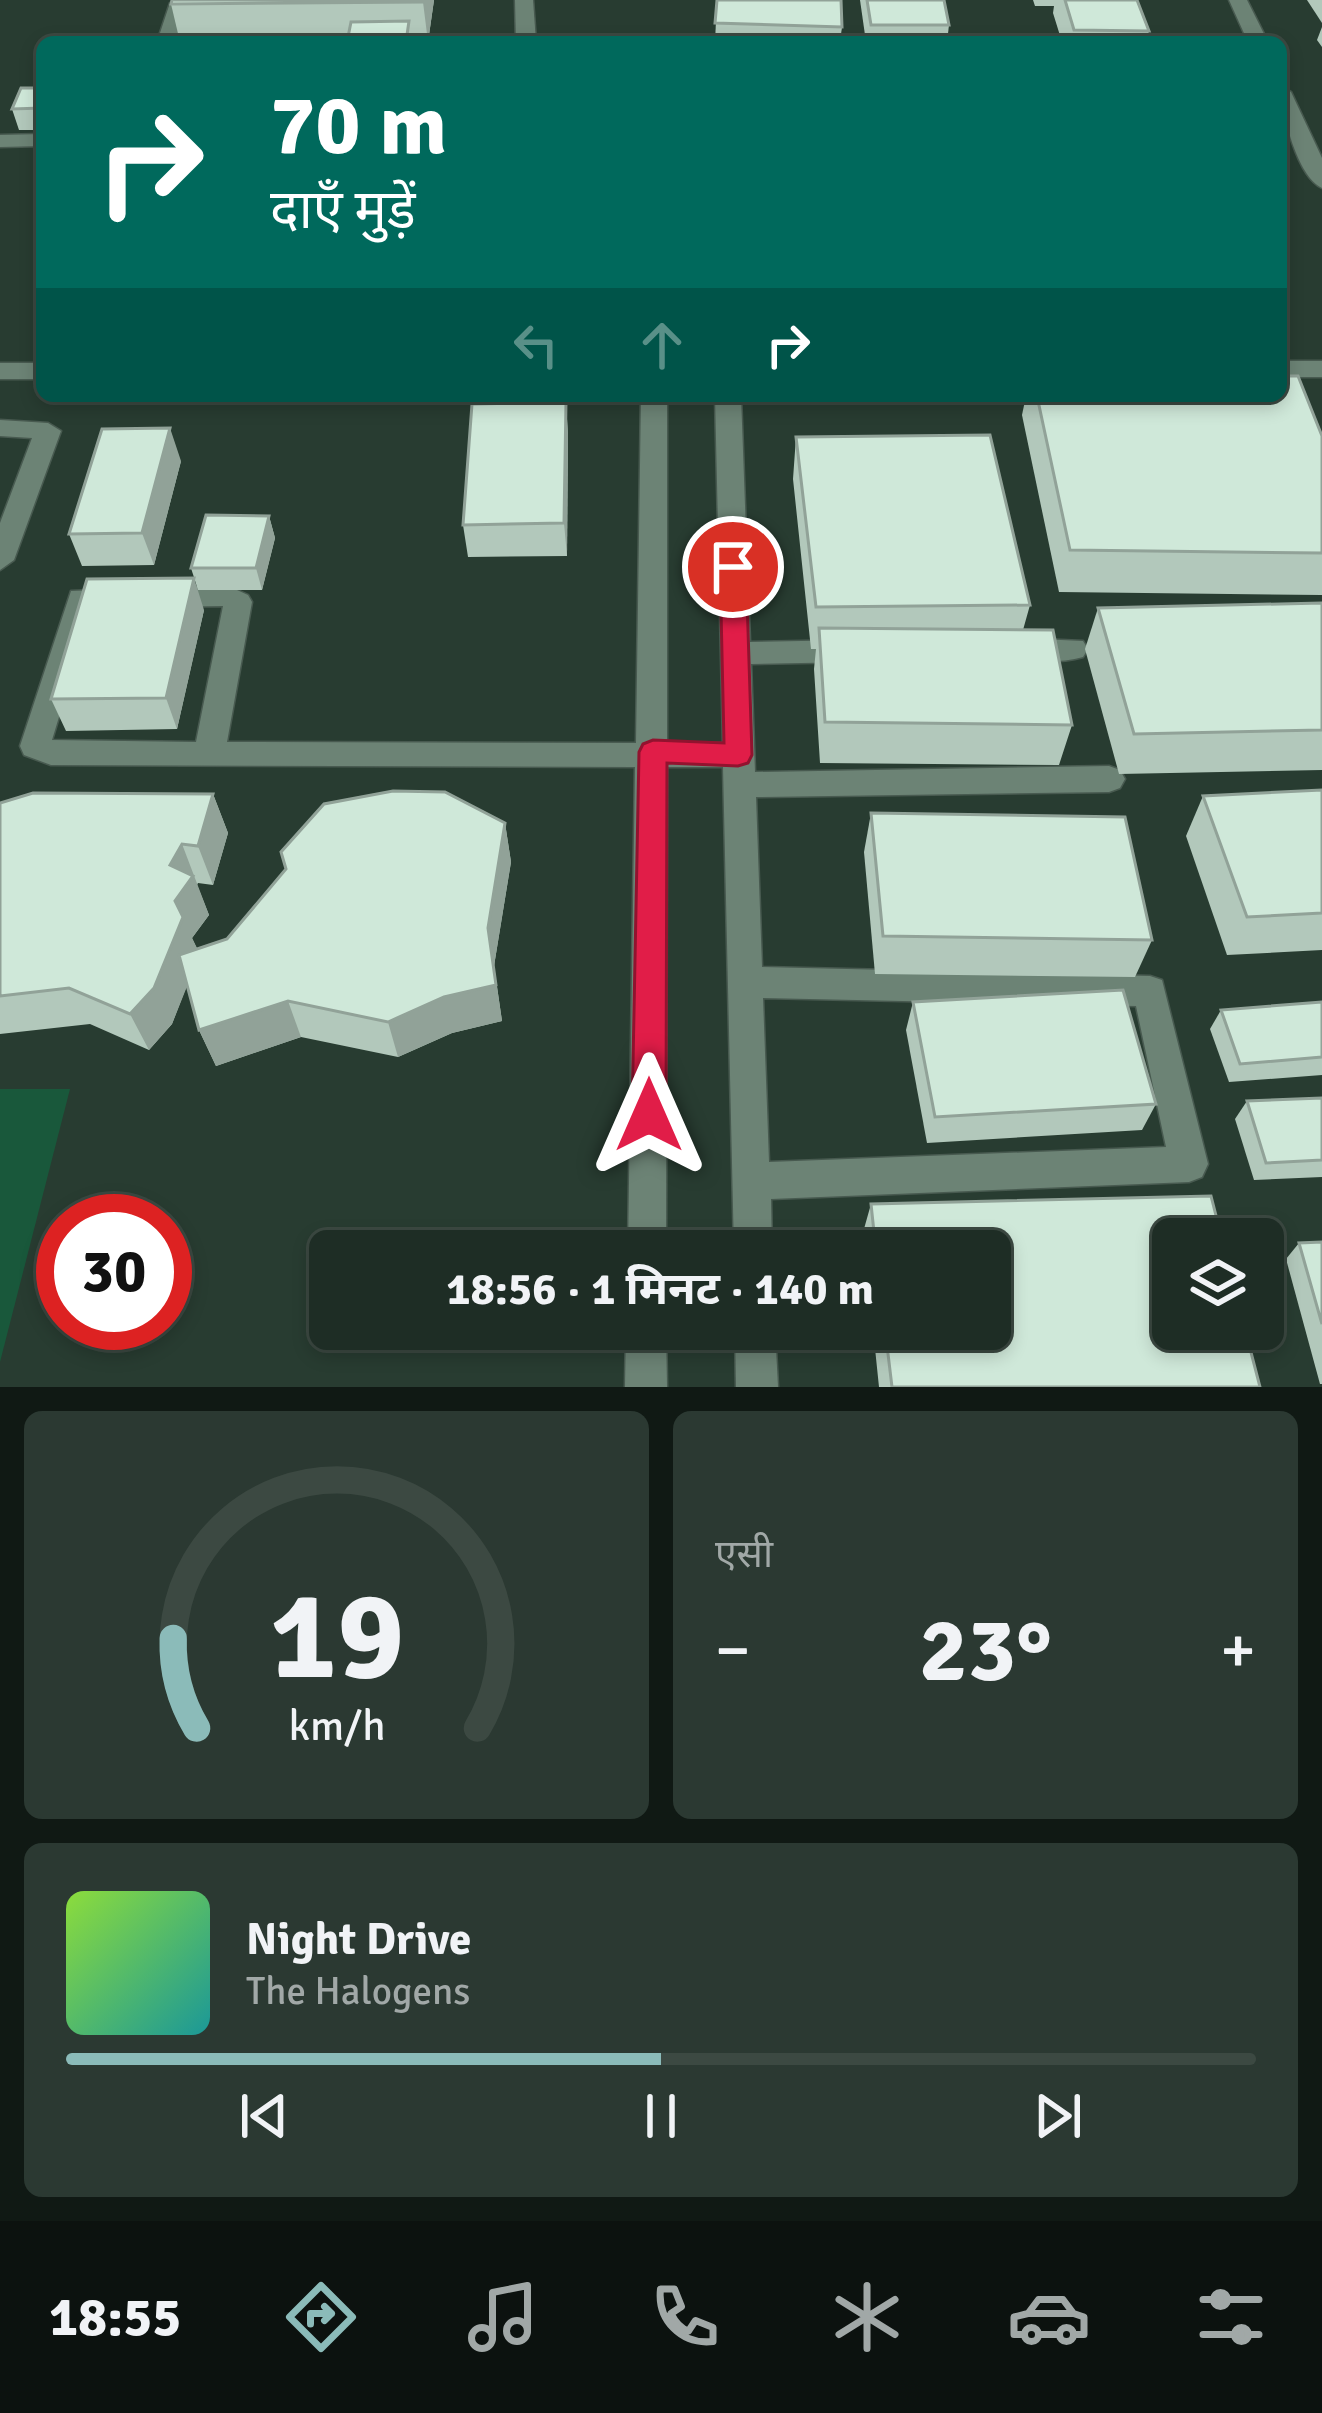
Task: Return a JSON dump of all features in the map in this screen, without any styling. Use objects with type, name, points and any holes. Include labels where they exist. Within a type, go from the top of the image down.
[{"type":"street","points":[[524,0],[526,36]]},
{"type":"street","points":[[1238,0],[1255,36]]},
{"type":"street","points":[[169,36],[177,7]]},
{"type":"street","points":[[1287,101],[1313,142],[1322,181]]},
{"type":"street","points":[[0,141],[36,140]]},
{"type":"street","points":[[1287,369],[1322,369]]},
{"type":"street","points":[[0,371],[36,371]]},
{"type":"street","points":[[647,1230],[654,402]]},
{"type":"street","points":[[728,402],[752,1230]]},
{"type":"street","points":[[0,428],[48,431],[0,560]]},
{"type":"street","points":[[209,754],[238,602],[226,595],[81,598],[35,746],[51,753],[209,754],[653,752],[739,770],[1109,779]]},
{"type":"street","points":[[982,650],[1072,649]]},
{"type":"street","points":[[735,653],[892,651]]},
{"type":"street","points":[[746,982],[1150,991],[1190,1164],[751,1180]]},
{"type":"street","points":[[646,1350],[646,1387]]},
{"type":"street","points":[[756,1350],[757,1387]]},
{"type":"green space","points":[[0,1089],[70,1089],[43,1194],[36,1194],[36,1222],[0,1362]]},
{"type":"building","points":[[172,0],[423,0],[423,2],[171,4]]},
{"type":"building","points":[[717,0],[841,0],[842,27],[715,23]]},
{"type":"building","points":[[867,0],[944,0],[949,25],[871,25]]},
{"type":"building","points":[[1065,0],[1137,0],[1149,31],[1074,30]]},
{"type":"building","points":[[409,21],[407,36],[348,36],[351,22]]},
{"type":"building","points":[[21,88],[36,88],[36,108],[12,109]]},
{"type":"building","points":[[1287,376],[1298,376],[1322,436],[1322,553],[1070,550],[1038,402],[1287,402]]},
{"type":"building","points":[[566,402],[564,523],[463,525],[472,404]]},
{"type":"building","points":[[170,428],[142,533],[69,534],[102,429]]},
{"type":"building","points":[[990,435],[1030,605],[816,607],[796,437]]},
{"type":"building","points":[[206,515],[269,516],[256,568],[191,568]]},
{"type":"building","points":[[194,578],[166,698],[51,699],[87,579]]},
{"type":"building","points":[[1322,603],[1322,730],[1134,734],[1098,608]]},
{"type":"building","points":[[819,628],[1053,630],[1072,725],[825,722]]},
{"type":"building","points":[[1322,790],[1322,913],[1247,917],[1203,796]]},
{"type":"building","points":[[393,791],[445,792],[505,823],[488,928],[496,985],[444,997],[388,1022],[288,1001],[199,1030],[179,955],[227,939],[286,869],[281,852],[324,804]]},
{"type":"building","points":[[33,793],[213,794],[198,846],[182,844],[170,865],[193,876],[175,901],[183,917],[154,988],[130,1014],[69,988],[0,996],[0,803]]},
{"type":"building","points":[[871,813],[1125,817],[1152,940],[883,936]]},
{"type":"building","points":[[1123,990],[1156,1104],[935,1117],[913,1002]]},
{"type":"building","points":[[1322,1002],[1322,1057],[1240,1064],[1221,1010]]},
{"type":"building","points":[[1322,1098],[1322,1160],[1266,1163],[1247,1101]]},
{"type":"building","points":[[1211,1196],[1217,1218],[1152,1218],[1152,1350],[1250,1350],[1260,1387],[892,1387],[888,1350],[1011,1350],[1011,1230],[874,1230],[871,1204]]},
{"type":"building","points":[[1322,1242],[1322,1324],[1299,1243]]},
{"type":"route","points":[[649,1115],[653,752],[738,755],[733,567]]}]
